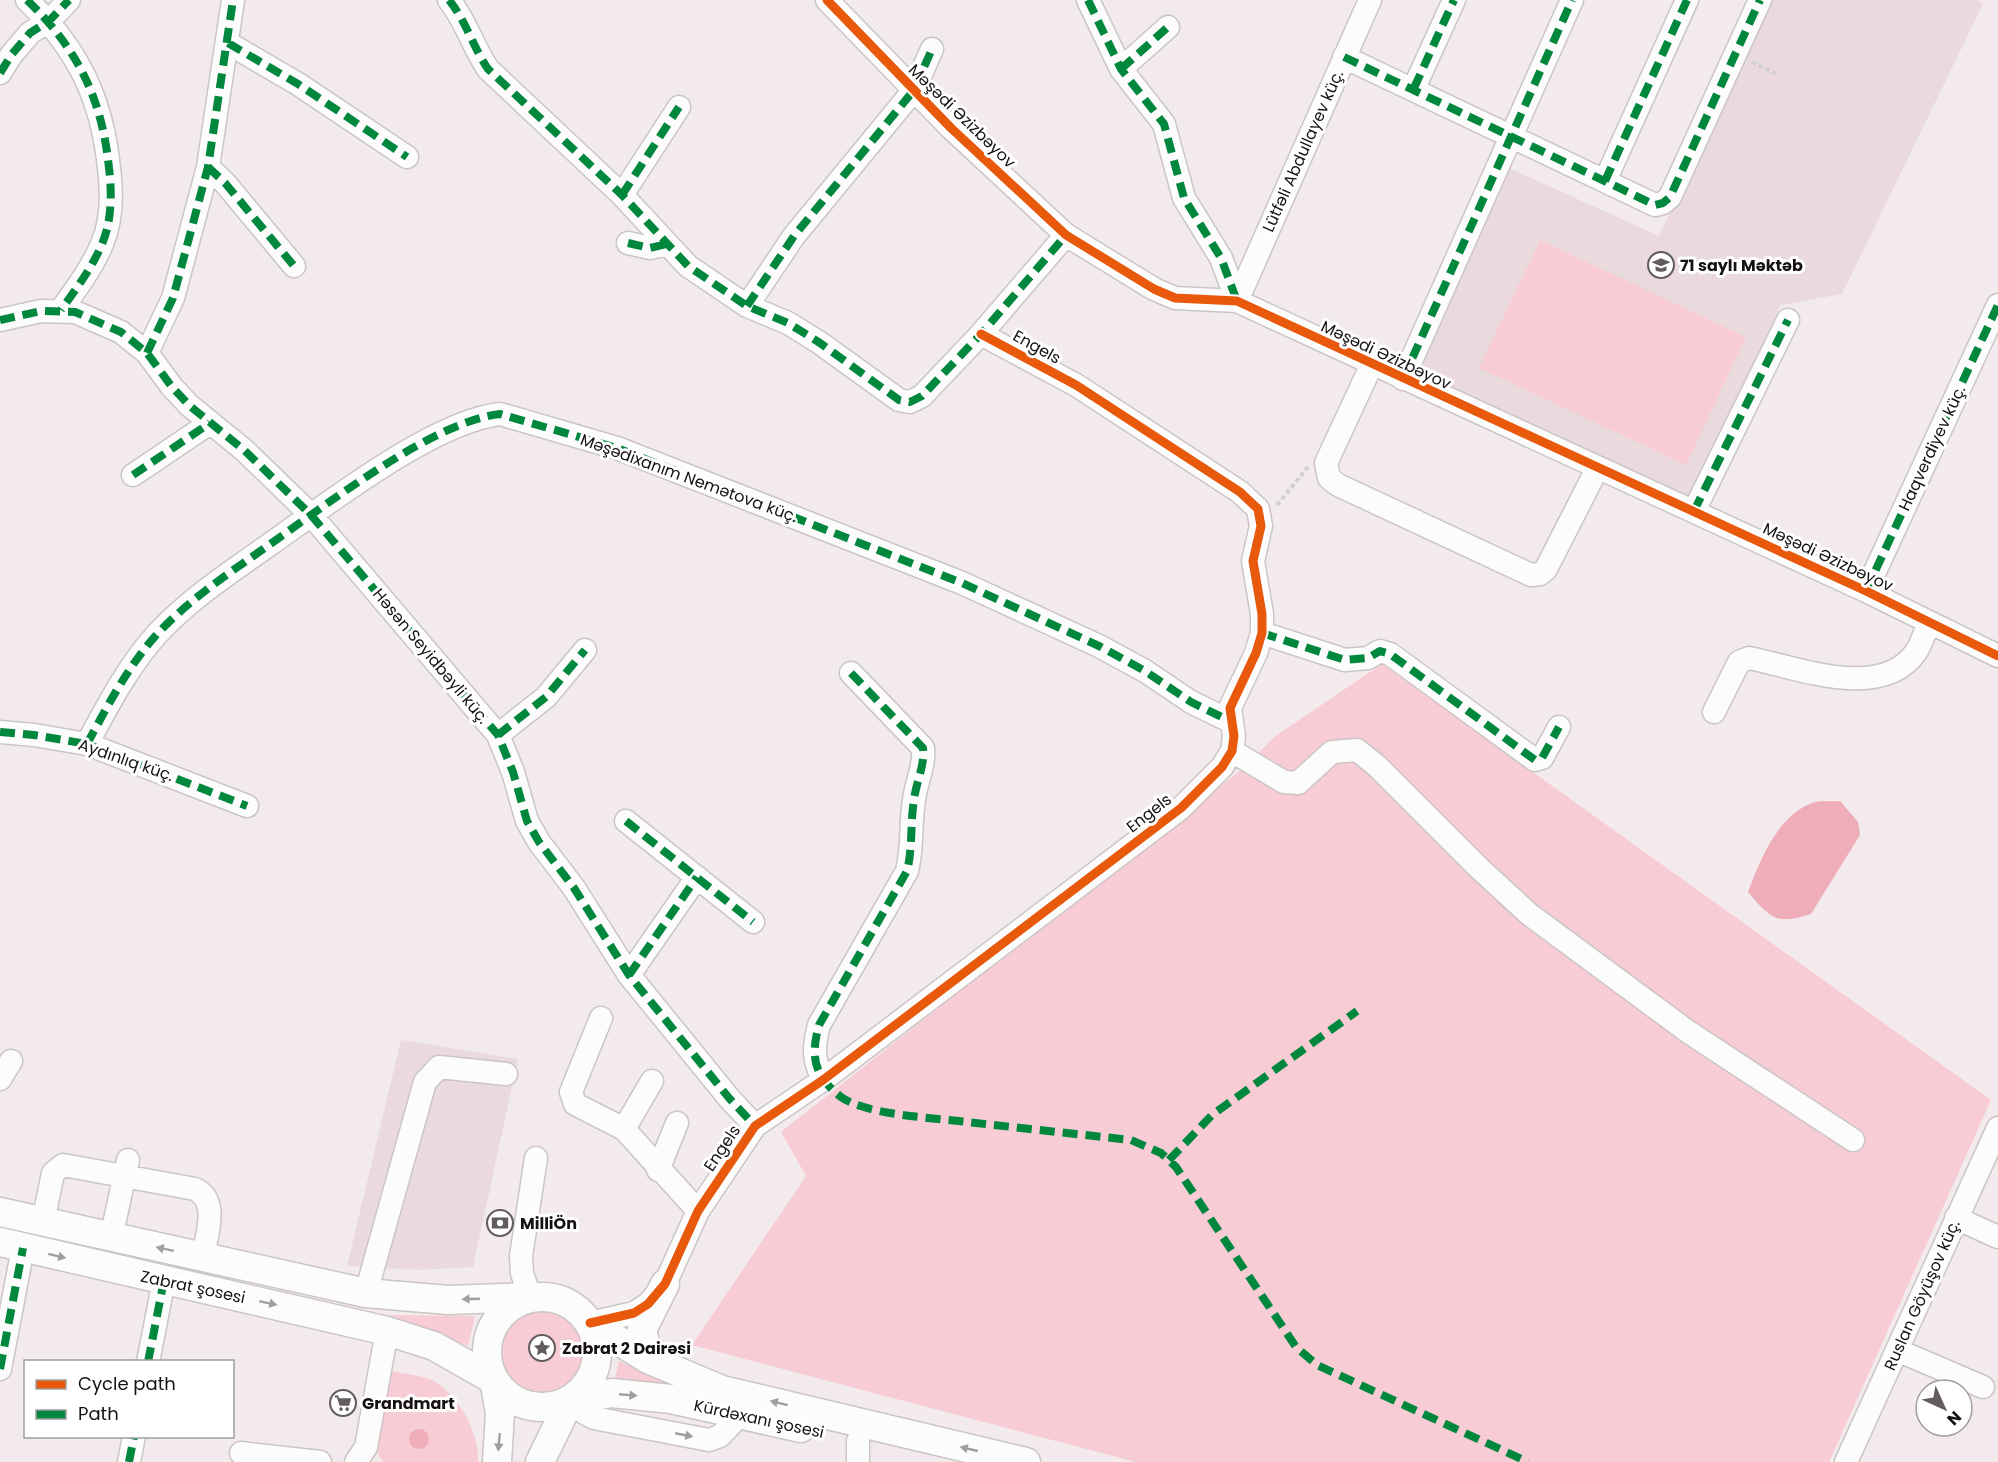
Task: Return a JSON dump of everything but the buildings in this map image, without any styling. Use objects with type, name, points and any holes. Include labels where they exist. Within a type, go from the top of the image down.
[{"type":"main road","name":"Zabrat şosesi","points":[[0,1212],[366,1293],[448,1300],[530,1297]]},
{"type":"main road","name":"Zabrat şosesi","points":[[12,1245],[387,1331],[434,1346],[494,1380]]},
{"type":"main road","points":[[665,1284],[642,1330],[642,1338],[646,1346],[675,1372]]},
{"type":"main road","points":[[496,1462],[500,1413],[494,1380],[488,1364],[487,1347],[491,1330],[500,1315],[514,1304],[530,1297],[548,1296],[564,1300],[579,1310],[590,1323],[597,1339],[598,1357],[589,1381],[570,1400],[540,1462]]},
{"type":"main road","points":[[590,1323],[640,1354],[675,1372],[722,1390],[1026,1462]]},
{"type":"main road","points":[[494,1380],[505,1394],[520,1403],[537,1407],[554,1406],[570,1400]]},
{"type":"main road","name":"Kürdəxanı şosesi","points":[[570,1400],[612,1393],[671,1399],[740,1415],[858,1451],[945,1462]]},
{"type":"street","points":[[27,0],[49,21],[87,80],[105,129],[111,187],[109,220],[103,243],[90,270],[60,309]]},
{"type":"street","points":[[0,73],[30,33],[49,21],[69,0]]},
{"type":"street","points":[[147,352],[173,298],[208,167],[233,0]]},
{"type":"street","points":[[449,0],[461,17],[474,48],[488,69],[622,195],[667,244],[703,278],[747,306],[788,323],[899,400],[910,402],[922,396],[981,334],[1066,236]]},
{"type":"street","name":"Məşədi Əzizbəyov","points":[[827,0],[914,90],[1066,236],[1154,289],[1175,298],[1237,301],[1597,469],[1694,511],[1866,591],[1998,656]]},
{"type":"street","points":[[1088,0],[1121,69],[1164,124],[1184,198],[1221,258],[1237,301]]},
{"type":"street","name":"Lütfəli Abdullayev küç.","points":[[1237,301],[1370,0]]},
{"type":"street","points":[[1414,88],[1454,0]]},
{"type":"street","points":[[1403,379],[1572,0]]},
{"type":"street","points":[[1605,182],[1687,0]]},
{"type":"street","points":[[1344,57],[1414,88],[1655,205],[1663,203],[1670,197],[1760,0]]},
{"type":"street","points":[[1121,69],[1168,27]]},
{"type":"street","points":[[228,43],[298,84],[407,157]]},
{"type":"street","points":[[747,306],[794,236],[914,90],[932,49]]},
{"type":"street","points":[[622,195],[679,107]]},
{"type":"street","points":[[208,167],[225,183],[294,267]]},
{"type":"street","points":[[628,243],[650,248],[667,244]]},
{"type":"street","name":"Haqverdiyev küç.","points":[[1866,591],[1998,306]]},
{"type":"street","name":"Həsən Seyidbəyli küç.","points":[[0,320],[60,309],[75,312],[121,332],[147,352],[172,387],[210,423],[251,456],[311,515],[498,735],[513,772],[527,821],[629,975],[729,1098],[755,1126]]},
{"type":"street","points":[[1694,511],[1788,320]]},
{"type":"street","name":"Engels","points":[[981,334],[1076,385],[1240,492],[1258,509],[1259,519]]},
{"type":"street","points":[[1372,364],[1326,463],[1329,478],[1338,485],[1531,575],[1540,574],[1546,569],[1597,469]]},
{"type":"street","name":"Məşədixanım Nemətova küç.","points":[[87,744],[130,668],[174,618],[207,587],[397,458],[481,416],[500,414],[617,448],[962,583],[1100,646],[1145,671],[1191,702],[1232,722]]},
{"type":"street","points":[[133,475],[210,423]]},
{"type":"street","points":[[1259,519],[1261,526],[1253,561],[1262,614],[1262,633],[1256,652],[1230,708],[1234,736],[1232,752],[1284,782],[1298,783],[1332,752],[1357,750],[1377,766],[1479,868],[1529,914],[1687,1031],[1853,1140]]},
{"type":"street","points":[[1714,712],[1739,663],[1749,658],[1843,680],[1869,678],[1898,668],[1916,652],[1929,622]]},
{"type":"street","points":[[1262,633],[1345,660],[1368,658],[1380,651],[1390,654],[1535,760],[1542,758],[1559,727]]},
{"type":"street","points":[[498,735],[546,697],[585,650]]},
{"type":"street","points":[[823,1080],[812,1049],[819,1026],[907,871],[911,855],[913,801],[924,757],[923,748],[851,674]]},
{"type":"street","name":"Aydınlıq küç.","points":[[0,732],[87,744],[247,806]]},
{"type":"street","name":"Engels","points":[[590,1323],[634,1313],[648,1304],[665,1284],[698,1211],[755,1126],[823,1080],[1181,808],[1222,767],[1232,752]]},
{"type":"street","points":[[626,820],[753,922]]},
{"type":"street","points":[[629,975],[698,877]]},
{"type":"street","points":[[601,1018],[571,1092],[575,1104],[624,1129],[658,1170],[698,1211]]},
{"type":"street","points":[[366,1293],[425,1082],[439,1067],[506,1074]]},
{"type":"street","points":[[624,1129],[652,1081]]},
{"type":"street","points":[[658,1170],[677,1123]]},
{"type":"street","name":"Ruslan Göyüşov küç.","points":[[1846,1462],[1998,1128]]},
{"type":"street","points":[[530,1297],[522,1273],[521,1256],[537,1158]]},
{"type":"street","points":[[44,1222],[53,1173],[63,1165],[127,1168],[205,1194],[210,1203],[203,1258]]},
{"type":"street","points":[[111,1238],[127,1168]]},
{"type":"street","points":[[1956,1218],[1998,1237]]},
{"type":"street","points":[[0,1369],[12,1245]]},
{"type":"street","points":[[148,1360],[164,1280]]},
{"type":"street","points":[[356,1462],[366,1447],[387,1331]]},
{"type":"street","points":[[1897,1350],[1983,1387]]},
{"type":"street","points":[[129,1462],[134,1438]]},
{"type":"street","points":[[241,1453],[320,1462]]},
{"type":"path","points":[[1735,54],[1777,74]]},
{"type":"path","points":[[1259,519],[1279,503],[1308,467],[1326,463]]},
{"type":"shaded area","name":"71 saylı Məktəb","points":[[1770,0],[1978,0],[1983,4],[1842,294],[1781,305],[1690,497],[1416,374],[1509,168],[1659,236]]},
{"type":"shaded area","points":[[1540,240],[1746,337],[1686,465],[1479,368]]},
{"type":"shaded area","points":[[1382,664],[1991,1100],[1829,1462],[1136,1462],[692,1345],[806,1176],[781,1132],[1247,765],[1274,737]]},
{"type":"shaded area","points":[[1840,801],[1858,822],[1860,835],[1811,914],[1782,919],[1769,914],[1748,892],[1771,841],[1789,818],[1800,809],[1815,802]]},
{"type":"shaded area","points":[[401,1040],[518,1059],[473,1267],[418,1270],[347,1266]]},
{"type":"shaded area","name":"Zabrat 2 Dairəsi","points":[[542,1311],[558,1314],[572,1323],[581,1337],[584,1353],[581,1369],[572,1383],[558,1392],[542,1395],[526,1392],[512,1383],[503,1369],[500,1353],[503,1337],[512,1323],[526,1314]]},
{"type":"shaded area","points":[[378,1315],[475,1316],[468,1346]]},
{"type":"shaded area","points":[[619,1361],[689,1393],[614,1382]]},
{"type":"shaded area","points":[[391,1371],[432,1380],[442,1386],[466,1415],[475,1439],[478,1462],[383,1462],[374,1446]]},
{"type":"shaded area","points":[[419,1429],[426,1432],[429,1439],[426,1446],[419,1449],[412,1446],[409,1439],[412,1432]]},
{"type":"marked path","points":[[27,0],[60,37],[74,56],[84,76],[100,120],[109,168],[110,206],[105,235],[89,270],[61,310]]},
{"type":"marked path","points":[[0,73],[30,33],[49,21],[69,0]]},
{"type":"marked path","points":[[147,353],[173,298],[208,167],[233,0]]},
{"type":"marked path","points":[[449,0],[488,69],[622,195],[688,266],[747,306],[788,323],[820,343],[899,400],[910,402],[922,396],[981,334],[1066,235]]},
{"type":"marked path","points":[[1088,0],[1121,69],[1164,124],[1184,198],[1221,258],[1237,301],[1232,301]]},
{"type":"marked path","points":[[1414,88],[1454,0]]},
{"type":"marked path","points":[[1403,379],[1572,0]]},
{"type":"marked path","points":[[1605,181],[1687,0]]},
{"type":"marked path","points":[[1344,57],[1655,205],[1663,203],[1670,197],[1760,0]]},
{"type":"marked path","points":[[1121,69],[1168,27]]},
{"type":"marked path","points":[[228,43],[298,84],[407,157]]},
{"type":"marked path","points":[[747,306],[794,236],[914,90],[932,49]]},
{"type":"marked path","points":[[622,195],[679,107]]},
{"type":"marked path","points":[[208,167],[225,183],[294,266]]},
{"type":"marked path","points":[[628,243],[650,248],[667,244]]},
{"type":"marked path","points":[[1866,591],[1998,305]]},
{"type":"marked path","points":[[0,320],[41,311],[75,312],[121,332],[147,353],[172,387],[190,406],[244,450],[311,515],[498,735],[513,772],[527,821],[539,842],[574,888],[629,975],[729,1098],[755,1126]]},
{"type":"marked path","points":[[1694,511],[1788,320]]},
{"type":"marked path","points":[[87,744],[119,686],[137,659],[158,633],[200,595],[384,465],[445,431],[474,420],[500,414],[617,448],[962,583],[1099,646],[1145,671],[1191,702],[1232,722]]},
{"type":"marked path","points":[[133,475],[210,423]]},
{"type":"marked path","points":[[1262,633],[1345,660],[1368,658],[1380,651],[1390,654],[1535,760],[1542,758],[1559,727]]},
{"type":"marked path","points":[[498,735],[546,697],[585,650]]},
{"type":"marked path","points":[[851,673],[923,748],[923,755],[914,800],[907,871],[819,1025],[815,1056],[816,1065],[825,1081],[841,1097],[852,1103],[883,1112],[1131,1140],[1161,1153],[1176,1167],[1296,1347],[1317,1365],[1528,1462]]},
{"type":"marked path","points":[[0,732],[87,744],[247,806]]},
{"type":"marked path","points":[[626,821],[753,922]]},
{"type":"marked path","points":[[629,975],[697,877]]},
{"type":"marked path","points":[[1169,1160],[1212,1115],[1357,1011]]},
{"type":"marked path","points":[[0,1369],[23,1248]]},
{"type":"marked path","points":[[148,1360],[164,1280]]},
{"type":"marked path","points":[[129,1462],[134,1438]]},
{"type":"cycle path","points":[[827,0],[951,128],[1066,235],[1154,289],[1175,298],[1237,301],[1866,591],[1998,656]]},
{"type":"cycle path","points":[[590,1323],[634,1313],[648,1304],[665,1284],[698,1211],[755,1126],[823,1080],[1181,808],[1222,767],[1232,751],[1234,736],[1230,708],[1256,653],[1262,633],[1262,614],[1253,561],[1261,526],[1258,509],[1240,492],[1076,385],[981,334]]},
{"type":"place","name":"71 saylı Məktəb","points":[[1661,265]]},
{"type":"place","name":"MilliÖn","points":[[500,1223]]},
{"type":"place","name":"Zabrat 2 Dairəsi","points":[[542,1348]]},
{"type":"place","name":"Grandmart","points":[[343,1403]]}]
